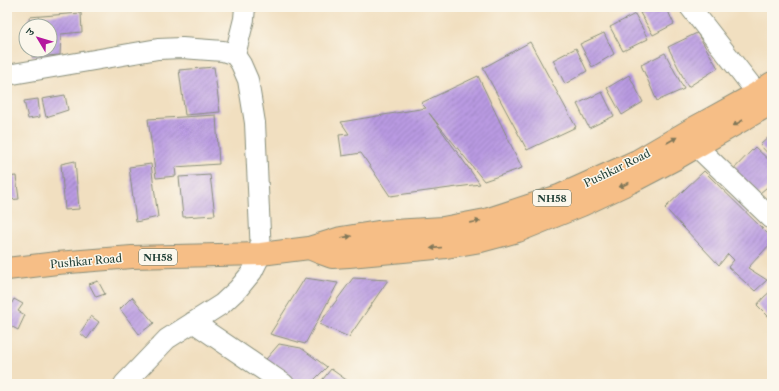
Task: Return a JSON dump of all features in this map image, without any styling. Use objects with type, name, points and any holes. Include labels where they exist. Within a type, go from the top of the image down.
[{"type":"highway","name":"Pushkar Road","points":[[309,248],[321,254],[332,257],[446,248],[481,241],[518,231],[582,205],[632,182],[697,147],[767,93]]},
{"type":"highway","name":"Pushkar Road","points":[[7,269],[57,263],[132,258],[261,254],[309,248],[340,238],[378,232],[443,228],[486,220],[559,196],[637,160],[767,93]]},
{"type":"street","points":[[234,55],[244,19],[245,7]]},
{"type":"street","points":[[690,7],[767,93]]},
{"type":"street","points":[[7,75],[158,49],[182,48],[223,51],[234,55],[241,64],[248,80],[255,123],[261,254],[252,272],[238,289],[222,304],[167,339],[124,384]]},
{"type":"street","points":[[697,147],[772,219]]},
{"type":"street","points":[[193,322],[284,384]]},
{"type":"building","points":[[654,7],[666,7],[674,24],[653,35],[640,13]]},
{"type":"building","points":[[81,13],[82,32],[61,34],[60,55],[58,55],[58,18],[29,17]]},
{"type":"building","points":[[635,14],[648,39],[623,51],[610,27]]},
{"type":"building","points":[[604,33],[614,54],[592,67],[580,44]]},
{"type":"building","points":[[697,33],[718,68],[688,87],[668,47]]},
{"type":"building","points":[[530,42],[576,127],[527,150],[483,68]]},
{"type":"building","points":[[576,48],[587,71],[565,84],[553,60]]},
{"type":"building","points":[[665,53],[684,89],[657,101],[641,65]]},
{"type":"building","points":[[214,67],[220,112],[185,115],[179,70]]},
{"type":"building","points":[[629,75],[643,102],[622,115],[607,88]]},
{"type":"building","points":[[478,76],[522,168],[484,181],[429,113],[480,184],[390,196],[361,153],[342,156],[339,135],[349,134],[341,122],[426,108],[421,103]]},
{"type":"building","points":[[602,92],[614,116],[589,128],[577,104]]},
{"type":"building","points":[[65,95],[68,110],[46,117],[42,99]]},
{"type":"building","points":[[38,99],[40,117],[28,119],[24,101]]},
{"type":"building","points":[[216,115],[219,164],[175,167],[176,176],[156,178],[148,119]]},
{"type":"building","points":[[772,134],[772,158],[760,145]]},
{"type":"building","points":[[755,147],[772,163],[772,183],[754,198],[728,175]]},
{"type":"building","points":[[75,161],[79,209],[65,210],[61,164]]},
{"type":"building","points":[[151,164],[158,217],[136,222],[129,167]]},
{"type":"building","points":[[704,171],[772,238],[772,242],[748,268],[767,280],[755,291],[728,267],[734,260],[728,254],[719,265],[665,208]]},
{"type":"building","points":[[210,175],[215,215],[183,217],[179,177]]},
{"type":"building","points":[[16,176],[19,199],[7,200],[7,177]]},
{"type":"building","points":[[305,278],[338,283],[305,344],[270,334]]},
{"type":"building","points":[[353,278],[388,280],[349,337],[319,324]]},
{"type":"building","points":[[98,281],[105,294],[96,297],[89,284]]},
{"type":"building","points":[[772,290],[772,320],[757,305]]},
{"type":"building","points":[[132,297],[154,323],[139,334],[120,309]]},
{"type":"building","points":[[14,299],[23,304],[18,311],[25,315],[18,330],[7,324],[7,312]]},
{"type":"building","points":[[91,316],[99,322],[87,339],[80,333]]},
{"type":"building","points":[[279,344],[301,348],[327,367],[310,384],[294,384],[261,365]]},
{"type":"building","points":[[331,369],[352,384],[319,384]]}]
